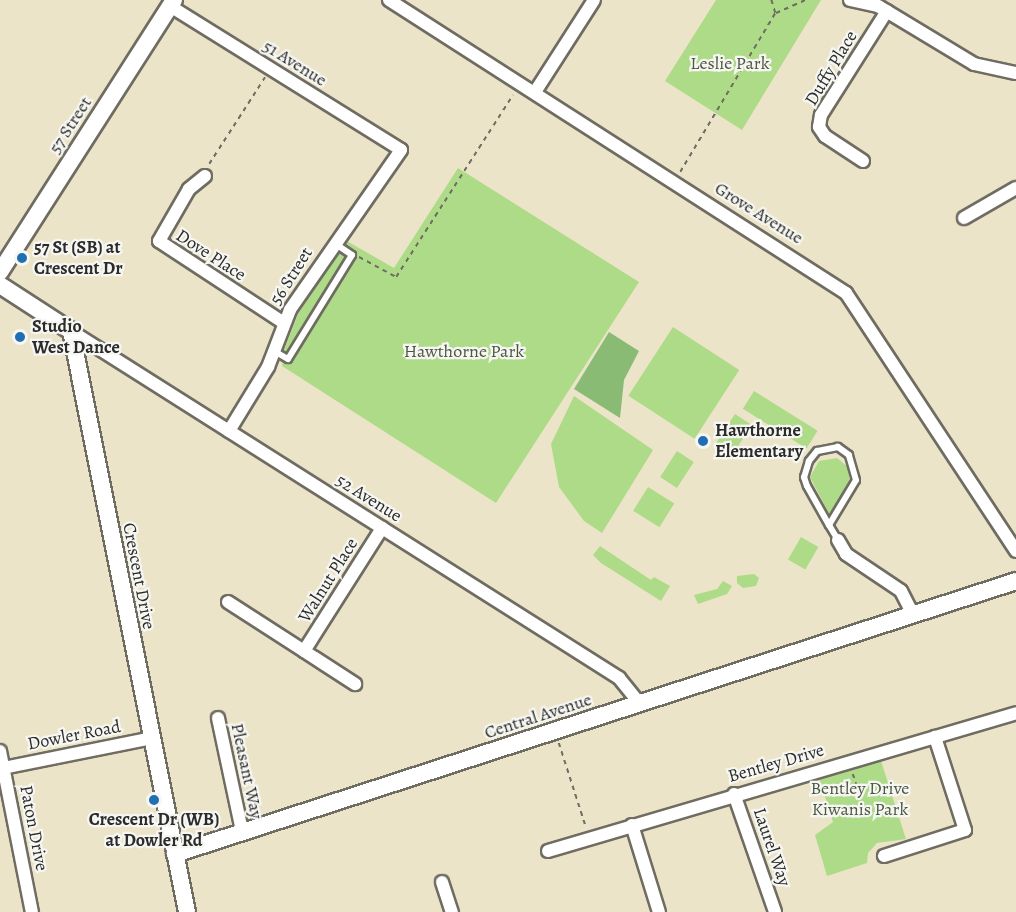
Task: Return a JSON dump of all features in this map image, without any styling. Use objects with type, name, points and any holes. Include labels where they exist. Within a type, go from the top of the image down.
[{"type":"street","name":"Grove Avenue","points":[[389,0],[675,181],[846,293],[1016,551]]},
{"type":"street","points":[[535,92],[594,0]]},
{"type":"street","points":[[850,0],[887,11],[974,64],[1016,73]]},
{"type":"street","name":"51 Avenue","points":[[172,3],[401,150]]},
{"type":"street","name":"57 Street","points":[[0,272],[172,3]]},
{"type":"street","name":"Duffy Place","points":[[863,161],[825,136],[820,121],[887,11]]},
{"type":"street","name":"56 Street","points":[[229,431],[268,367],[284,323],[334,243],[401,150]]},
{"type":"street","name":"Dove Place","points":[[205,176],[189,189],[159,241],[284,323]]},
{"type":"street","points":[[963,218],[1016,188]]},
{"type":"street","points":[[0,285],[71,331]]},
{"type":"street","name":"52 Avenue","points":[[71,331],[619,678],[640,704]]},
{"type":"street","name":"Crescent Drive","points":[[71,331],[188,912]]},
{"type":"street","name":"Walnut Place","points":[[304,651],[382,528]]},
{"type":"street","points":[[838,540],[846,554],[901,591],[913,615]]},
{"type":"street","name":"Central Avenue","points":[[175,854],[1016,581]]},
{"type":"street","name":"Walnut Place","points":[[228,602],[355,684]]},
{"type":"street","name":"Bentley Drive","points":[[548,851],[734,794],[1016,713]]},
{"type":"street","name":"Pleasant Way","points":[[218,718],[242,831]]},
{"type":"street","points":[[884,856],[965,830],[935,736]]},
{"type":"street","name":"Dowler Road","points":[[3,768],[152,738]]},
{"type":"street","name":"Paton Drive","points":[[0,751],[32,912]]},
{"type":"street","name":"Laurel Way","points":[[734,794],[775,912]]},
{"type":"street","points":[[632,825],[658,912]]},
{"type":"street","points":[[442,882],[452,912]]},
{"type":"lane","points":[[274,351],[288,359],[352,255],[334,243]]},
{"type":"lane","points":[[829,525],[856,480],[849,455],[838,447],[817,451],[805,469],[807,486],[829,525],[838,540]]},
{"type":"path","points":[[771,0],[775,13]]},
{"type":"path","points":[[675,181],[775,13],[805,0]]},
{"type":"path","points":[[205,176],[211,160],[265,77]]},
{"type":"path","points":[[352,255],[396,277],[520,83]]},
{"type":"path","points":[[555,731],[587,834]]},
{"type":"path","points":[[850,761],[861,799]]},
{"type":"green space","name":"Leslie Park","points":[[716,0],[821,0],[742,130],[665,81]]},
{"type":"green space","name":"Hawthorne Park","points":[[458,168],[639,282],[496,503],[282,366],[284,350],[298,314],[345,240],[394,268]]},
{"type":"green space","points":[[673,327],[739,370],[695,439],[628,396]]},
{"type":"green space","points":[[609,332],[639,351],[624,380],[620,418],[574,389]]},
{"type":"green space","points":[[754,391],[818,431],[806,449],[743,409]]},
{"type":"green space","points":[[574,396],[653,450],[602,533],[584,521],[559,487],[551,444]]},
{"type":"green space","points":[[735,414],[752,425],[733,453],[716,443]]},
{"type":"green space","points":[[677,451],[694,462],[677,488],[660,477]]},
{"type":"green space","points":[[837,458],[848,467],[850,482],[829,514],[810,477],[819,461]]},
{"type":"green space","points":[[648,487],[674,503],[659,527],[633,511]]},
{"type":"green space","points":[[801,537],[818,547],[805,570],[788,560]]},
{"type":"green space","points":[[600,546],[651,580],[654,577],[670,586],[661,601],[601,563],[593,555]]},
{"type":"green space","points":[[754,574],[759,578],[756,586],[743,588],[737,583],[737,576]]},
{"type":"green space","points":[[723,581],[732,586],[727,594],[698,604],[694,595],[717,589]]},
{"type":"green space","name":"Bentley Drive Kiwanis Park","points":[[881,761],[906,839],[877,843],[868,853],[867,863],[827,876],[815,835],[833,822],[819,778]]},
{"type":"place","name":"57 St (SB) at Crescent Dr","points":[[22,258]]},
{"type":"place","name":"Studio West Dance","points":[[20,337]]},
{"type":"place","name":"Hawthorne Elementary","points":[[703,441]]},
{"type":"place","name":"Crescent Dr (WB) at Dowler Rd","points":[[154,800]]}]
